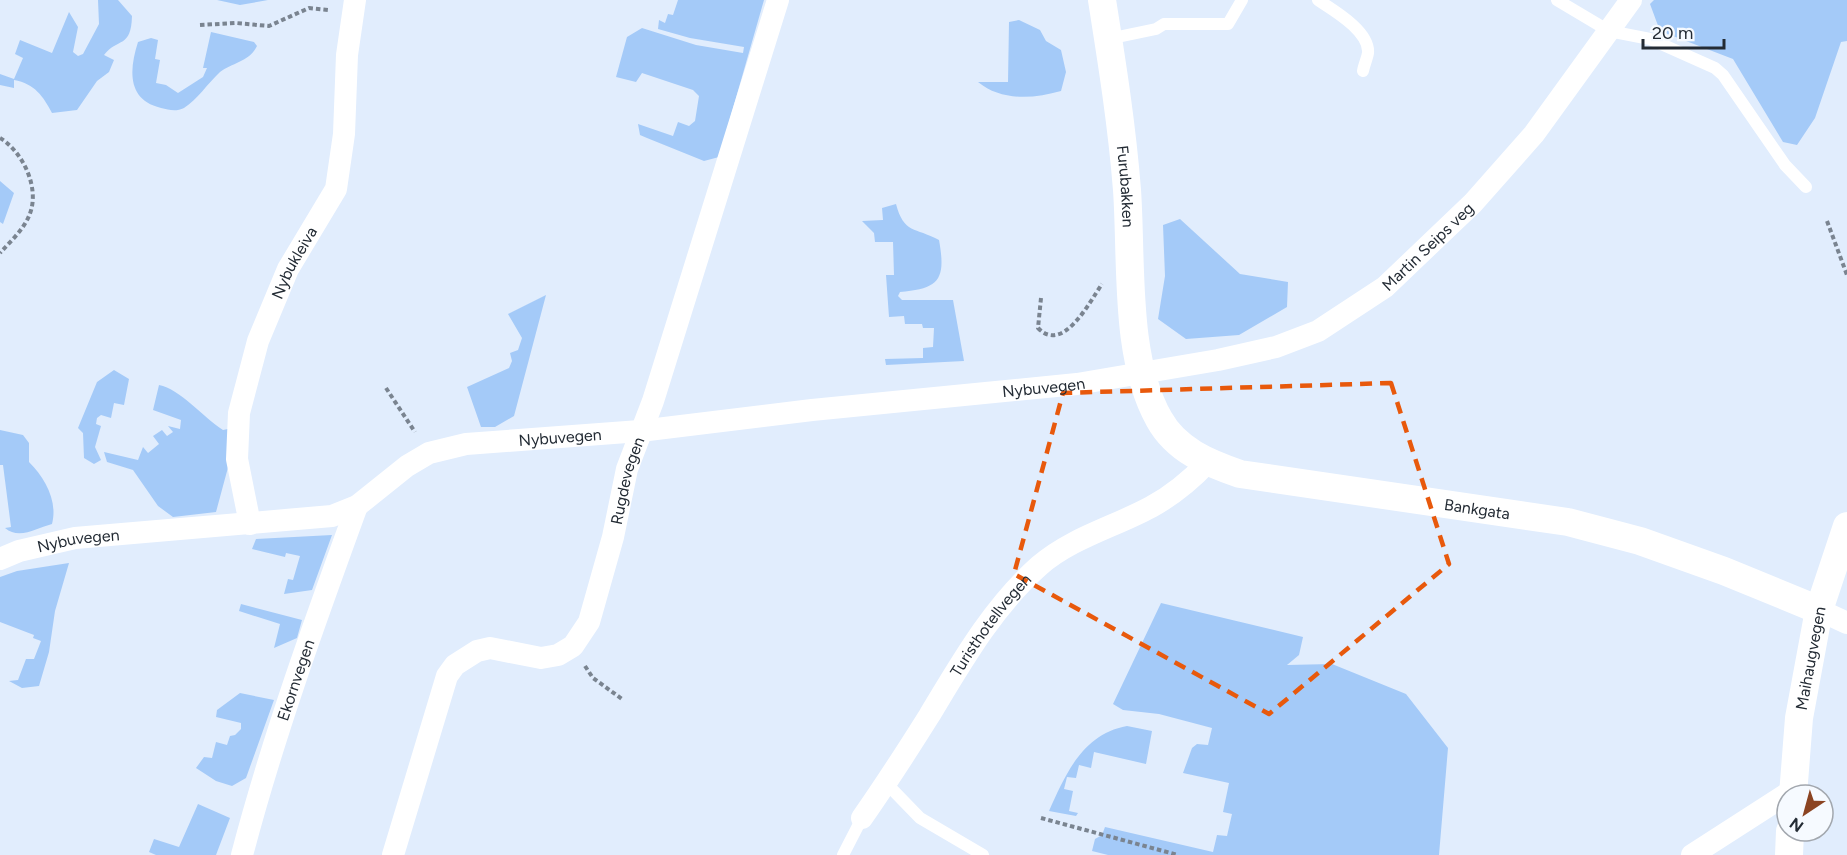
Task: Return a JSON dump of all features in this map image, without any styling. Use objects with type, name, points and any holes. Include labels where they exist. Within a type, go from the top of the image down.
[{"type":"street","name":"Rugdevegen","points":[[573,646],[589,622],[613,537],[627,469],[653,401],[778,0]]},
{"type":"street","name":"Furubakken","points":[[1102,0],[1121,134],[1135,338],[1141,374]]},
{"type":"street","name":"Martin Seips veg","points":[[1141,374],[1276,347],[1318,331],[1385,287],[1473,203],[1534,134],[1631,0]]},
{"type":"street","name":"Nybukleiva","points":[[250,524],[237,459],[239,414],[258,341],[284,279],[336,189],[344,134],[347,55],[354,2]]},
{"type":"street","name":"Nybuvegen","points":[[0,559],[19,551],[75,538],[332,516],[357,506],[407,466],[429,453],[466,444],[640,431],[812,410],[1077,384],[1141,374]]},
{"type":"street","name":"Bankgata","points":[[1141,374],[1159,420],[1181,446],[1207,463],[1240,474],[1273,480],[1568,522],[1640,541],[1774,590],[1847,623]]},
{"type":"street","name":"Turisthotellvegen","points":[[862,818],[968,651],[999,609],[1023,582],[1054,555],[1091,534],[1150,508],[1180,489],[1207,463]]},
{"type":"street","name":"Ekornvegen","points":[[242,855],[254,808],[317,615],[357,506]]},
{"type":"street","name":"Maihaugvegen","points":[[1794,783],[1799,718],[1819,610],[1847,526]]},
{"type":"street","points":[[393,855],[447,676],[455,665],[477,651],[490,648],[541,658],[558,655],[573,646]]},
{"type":"street","points":[[1692,855],[1775,803]]},
{"type":"lane","points":[[1108,39],[1156,29],[1164,24],[1227,24],[1242,0]]},
{"type":"lane","points":[[1318,0],[1346,18],[1364,39],[1368,51],[1363,71]]},
{"type":"lane","points":[[1557,0],[1609,31],[1650,39],[1715,68],[1785,165],[1806,187]]},
{"type":"lane","points":[[886,783],[920,818],[983,855]]},
{"type":"lane","name":"Turisthotellvegen","points":[[843,855],[862,818]]},
{"type":"path","points":[[200,25],[236,23],[269,26],[309,8],[331,11]]},
{"type":"path","points":[[0,253],[25,223],[32,202],[23,162],[16,150],[1,139]]},
{"type":"path","points":[[1827,221],[1847,275]]},
{"type":"path","points":[[1041,298],[1038,328],[1044,334],[1057,336],[1064,333],[1104,281],[1131,256]]},
{"type":"path","points":[[386,388],[429,453]]},
{"type":"path","points":[[573,646],[593,678],[622,699]]},
{"type":"path","points":[[1041,818],[1178,855]]},
{"type":"highlighted area","points":[[1391,383],[1449,564],[1269,714],[1014,574],[1063,393]]},
{"type":"shaded area","points":[[98,0],[118,0],[132,16],[131,26],[126,38],[104,55],[114,60],[109,72],[97,81],[77,110],[52,113],[42,96],[28,84],[14,80],[14,88],[0,85],[0,74],[14,79],[23,58],[15,54],[20,40],[52,53],[69,12],[78,27],[73,52],[78,56],[83,54],[99,24]]},
{"type":"shaded area","points":[[217,0],[268,0],[240,5]]},
{"type":"shaded area","points":[[678,0],[764,0],[719,157],[704,161],[640,135],[638,124],[673,136],[678,122],[689,126],[695,121],[699,96],[693,90],[642,73],[636,82],[616,77],[627,37],[642,28],[696,45],[743,53],[744,47],[690,38],[658,29],[659,20],[665,23],[668,14],[673,15]]},
{"type":"shaded area","points":[[1654,0],[1847,0],[1847,41],[1841,42],[1815,118],[1797,145],[1783,142],[1733,59],[1660,31],[1650,4]]},
{"type":"shaded area","points":[[1019,20],[1040,30],[1046,41],[1061,50],[1066,72],[1061,91],[1039,96],[1018,97],[997,93],[978,82],[1008,82],[1009,22]]},
{"type":"shaded area","points":[[211,32],[254,42],[257,46],[250,55],[220,72],[184,108],[167,109],[150,104],[142,98],[136,91],[132,73],[138,42],[151,38],[158,40],[155,59],[160,60],[156,83],[166,85],[178,93],[203,77],[207,68],[203,68]]},
{"type":"shaded area","points":[[0,181],[14,193],[3,224],[0,222]]},
{"type":"shaded area","points":[[896,204],[899,214],[907,225],[939,240],[941,253],[940,273],[932,285],[913,291],[900,292],[898,296],[902,300],[953,300],[964,361],[886,365],[885,359],[923,358],[923,348],[933,347],[934,328],[923,328],[922,324],[905,324],[904,316],[889,317],[886,275],[894,275],[893,242],[875,242],[874,233],[862,221],[883,220],[882,208]]},
{"type":"shaded area","points":[[1180,219],[1240,274],[1288,282],[1287,307],[1239,335],[1186,339],[1158,319],[1165,276],[1163,225]]},
{"type":"shaded area","points":[[546,295],[514,416],[495,427],[481,427],[467,387],[509,368],[512,361],[510,353],[518,350],[522,338],[508,314]]},
{"type":"shaded area","points":[[114,370],[129,379],[124,405],[114,403],[111,418],[101,415],[97,418],[96,424],[101,426],[95,447],[101,460],[94,464],[84,458],[83,433],[78,428],[97,382]]},
{"type":"shaded area","points":[[159,385],[175,392],[223,430],[233,428],[230,460],[216,512],[173,517],[158,506],[133,470],[107,462],[104,452],[138,460],[143,447],[148,453],[159,444],[153,436],[162,430],[167,436],[173,432],[168,426],[180,429],[181,420],[153,410]]},
{"type":"shaded area","points":[[0,430],[23,435],[29,443],[29,462],[40,475],[52,498],[52,524],[22,533],[5,528],[11,527],[3,465],[0,465]]},
{"type":"shaded area","points":[[332,535],[312,590],[284,594],[288,579],[293,580],[300,556],[286,553],[285,557],[252,549],[256,539]]},
{"type":"shaded area","points":[[69,563],[55,611],[49,652],[39,686],[22,688],[9,681],[18,680],[26,659],[34,659],[41,641],[33,638],[34,635],[0,622],[0,577],[17,571]]},
{"type":"shaded area","points":[[1161,603],[1303,637],[1299,655],[1287,665],[1332,664],[1406,694],[1448,748],[1439,855],[1108,855],[1092,851],[1095,839],[1102,835],[1105,827],[1213,852],[1217,835],[1227,836],[1232,814],[1223,812],[1229,783],[1183,773],[1192,748],[1197,744],[1208,745],[1212,728],[1159,714],[1123,710],[1113,704]]},
{"type":"shaded area","points":[[241,604],[302,620],[297,638],[274,648],[280,624],[239,611]]},
{"type":"shaded area","points":[[240,693],[274,700],[246,778],[232,786],[216,781],[196,768],[204,757],[212,758],[216,742],[227,745],[230,736],[235,735],[241,729],[241,723],[216,717],[217,710]]},
{"type":"shaded area","points":[[1127,726],[1152,731],[1146,764],[1094,752],[1091,768],[1079,765],[1076,778],[1067,777],[1064,789],[1073,791],[1069,811],[1078,813],[1076,816],[1049,811],[1062,783],[1087,746],[1112,730]]},
{"type":"shaded area","points":[[198,804],[230,818],[216,855],[156,855],[149,852],[154,839],[179,847]]}]
